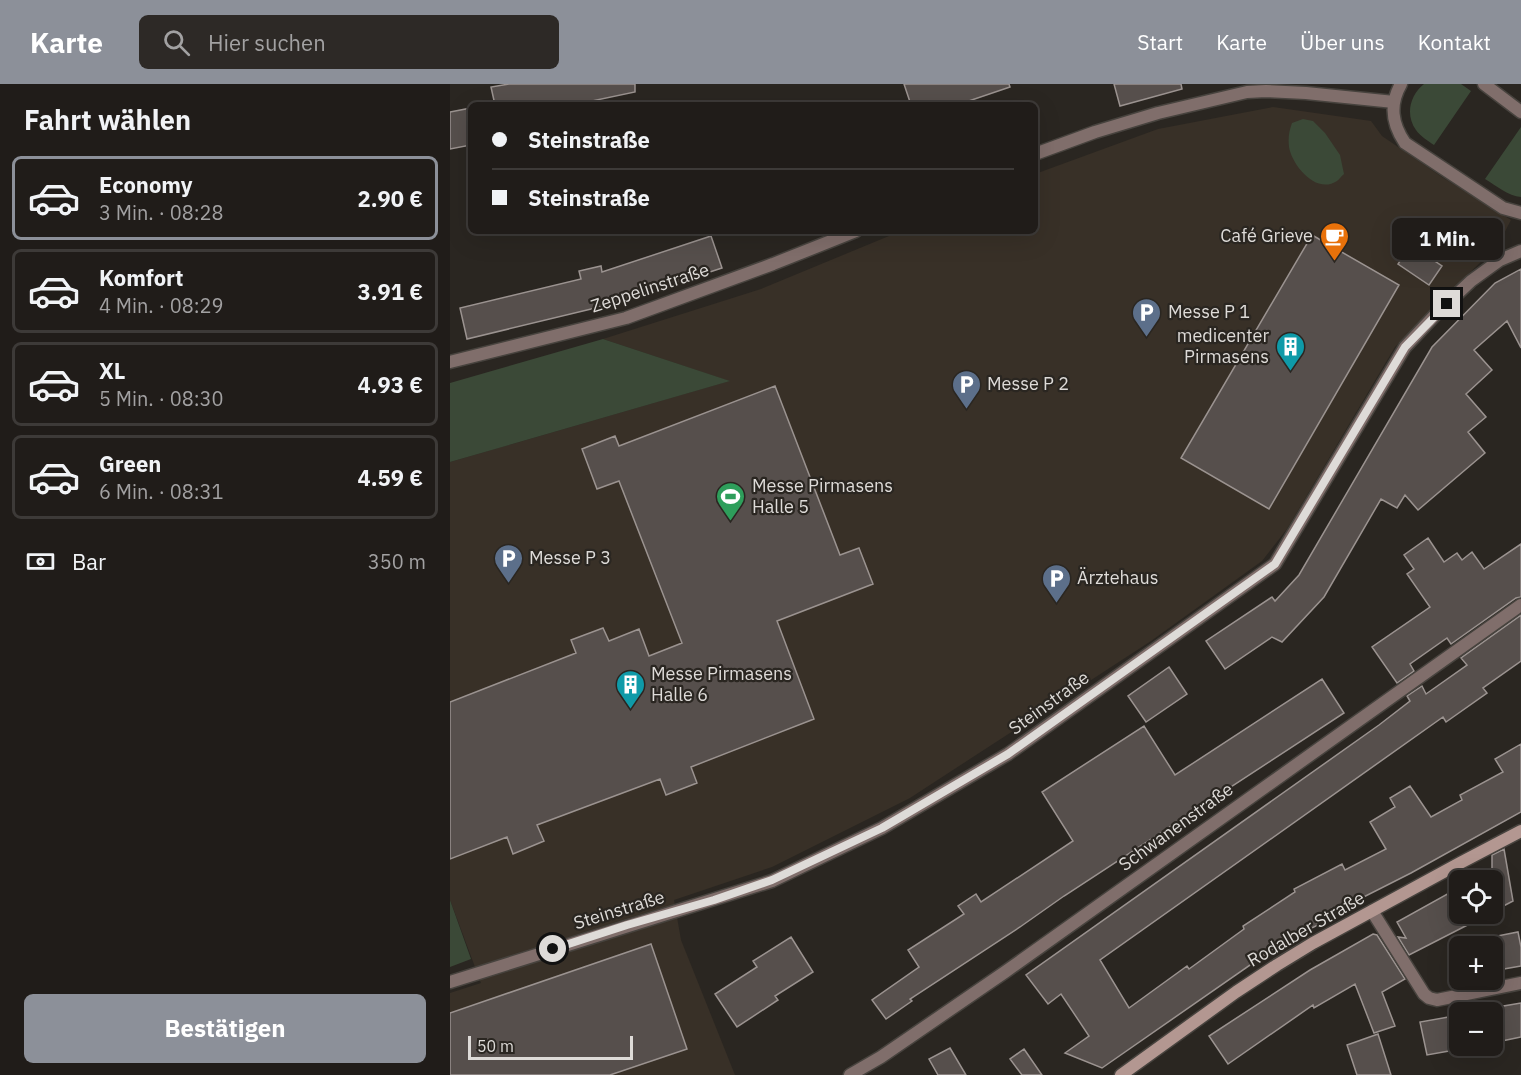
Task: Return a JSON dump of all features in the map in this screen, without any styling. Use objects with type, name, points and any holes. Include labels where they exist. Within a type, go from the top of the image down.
[{"type":"main road","name":"Rodalber Straße","points":[[1121,1075],[1277,965],[1521,831]]},
{"type":"street","points":[[1401,84],[1394,102],[1394,118],[1397,131],[1405,142],[1503,208],[1521,213]]},
{"type":"street","points":[[1484,84],[1521,111]]},
{"type":"street","points":[[1038,153],[1158,112],[1247,92],[1305,93],[1394,102]]},
{"type":"street","name":"Zeppelinstraße","points":[[450,362],[626,318],[848,234]]},
{"type":"street","name":"Steinstraße","points":[[450,982],[772,880],[882,828],[1008,754],[1275,564],[1405,347],[1471,281],[1500,260],[1521,251]]},
{"type":"street","name":"Schwanenstraße","points":[[850,1075],[881,1057],[1005,972],[1521,605]]},
{"type":"street","points":[[1372,911],[1429,998],[1437,1000],[1521,983]]},
{"type":"shaded area","points":[[1273,107],[1371,121],[1382,136],[1511,220],[1498,245],[1395,347],[1287,529],[1262,561],[1151,641],[910,798],[772,867],[674,900],[681,940],[735,1075],[450,1075],[450,993],[481,983],[450,900],[450,462],[729,381],[603,339],[761,289],[894,234],[1038,234],[1038,173],[1158,129]]},
{"type":"green space","points":[[1424,84],[1461,84],[1471,91],[1434,145],[1418,132],[1410,112],[1412,99]]},
{"type":"green space","points":[[1303,119],[1313,121],[1325,133],[1340,155],[1344,174],[1337,181],[1321,184],[1313,181],[1295,162],[1289,147],[1289,132],[1292,123]]},
{"type":"green space","points":[[1521,127],[1521,197],[1507,193],[1485,179]]},
{"type":"green space","points":[[603,339],[730,381],[450,462],[450,383]]},
{"type":"green space","points":[[450,900],[471,959],[450,967]]},
{"type":"building","points":[[509,84],[635,84],[635,92],[587,102],[494,102],[491,87]]},
{"type":"building","points":[[904,84],[1009,84],[1010,87],[966,102],[910,102]]},
{"type":"building","points":[[1114,84],[1181,84],[1182,89],[1120,106]]},
{"type":"building","points":[[468,109],[468,146],[450,149],[450,112]]},
{"type":"building","name":"medicenter Pirmasens","points":[[1312,235],[1399,285],[1269,509],[1181,458]]},
{"type":"building","points":[[711,236],[722,268],[612,304],[467,339],[460,308],[581,279],[579,271],[601,266],[602,272]]},
{"type":"building","points":[[1411,245],[1442,266],[1429,285],[1398,264]]},
{"type":"building","points":[[1521,269],[1521,348],[1507,321],[1474,350],[1492,370],[1466,394],[1486,417],[1468,432],[1485,453],[1418,510],[1405,495],[1397,508],[1381,499],[1324,597],[1282,642],[1272,637],[1225,669],[1206,641],[1272,597],[1275,601],[1299,575],[1432,347],[1495,283]]},
{"type":"building","name":"Messe Pirmasens Halle 6","points":[[775,386],[840,555],[859,548],[873,584],[777,621],[814,719],[691,767],[697,783],[666,795],[660,779],[537,825],[544,841],[513,854],[507,837],[450,859],[450,702],[576,653],[571,640],[603,628],[609,641],[639,629],[649,656],[682,643],[619,481],[597,489],[582,449],[615,436],[619,446]]},
{"type":"building","points":[[1428,538],[1444,562],[1457,553],[1462,560],[1472,552],[1484,569],[1521,544],[1521,597],[1516,598],[1451,644],[1447,638],[1410,664],[1414,671],[1397,683],[1372,647],[1430,607],[1407,574],[1414,569],[1404,555]]},
{"type":"building","points":[[1521,615],[1521,661],[1483,688],[1487,693],[1446,722],[1443,717],[1100,960],[1129,1008],[1187,966],[1189,969],[1244,929],[1243,926],[1295,892],[1294,889],[1342,864],[1345,870],[1386,849],[1370,822],[1395,807],[1390,798],[1410,786],[1431,817],[1462,800],[1460,795],[1503,772],[1495,759],[1521,744],[1521,812],[1411,873],[1316,921],[1318,925],[1300,934],[1299,931],[1102,1068],[1065,1053],[1089,1036],[1061,994],[1048,1004],[1026,975],[1379,725],[1410,701],[1407,696],[1422,686],[1426,694],[1467,665],[1461,658]]},
{"type":"building","points":[[1169,667],[1187,694],[1146,722],[1128,696]]},
{"type":"building","points":[[1322,679],[1344,713],[1064,896],[910,999],[912,1001],[886,1019],[872,1000],[919,967],[908,950],[964,914],[958,906],[976,894],[981,902],[1073,841],[1042,792],[1144,726],[1175,775]]},
{"type":"building","points":[[1504,849],[1513,901],[1503,906],[1503,870],[1492,870],[1492,855]]},
{"type":"building","points":[[1449,893],[1449,924],[1469,924],[1409,955],[1398,937],[1406,938],[1397,922]]},
{"type":"building","points":[[1518,932],[1521,966],[1503,969],[1503,936],[1497,936]]},
{"type":"building","points":[[1373,934],[1377,935],[1405,979],[1382,992],[1395,1026],[1374,1033],[1355,984],[1314,1008],[1313,1005],[1228,1064],[1209,1036],[1310,970]]},
{"type":"building","points":[[791,937],[813,972],[775,996],[778,1000],[737,1027],[715,994],[757,967],[753,961]]},
{"type":"building","points":[[651,944],[687,1049],[610,1075],[450,1075],[450,1013]]},
{"type":"building","points":[[1521,1003],[1521,1037],[1503,1041],[1503,1006]]},
{"type":"building","points":[[1449,1017],[1449,1051],[1427,1055],[1420,1022]]},
{"type":"building","points":[[1378,1034],[1391,1075],[1357,1075],[1347,1045]]},
{"type":"building","points":[[950,1048],[966,1075],[938,1075],[929,1059]]},
{"type":"building","points":[[1024,1049],[1042,1075],[1022,1075],[1010,1059]]},
{"type":"place","name":"Café Grieve","points":[[1334,262]]},
{"type":"place","name":"Messe P 1","points":[[1147,338]]},
{"type":"place","name":"medicenter Pirmasens","points":[[1290,372]]},
{"type":"place","name":"Messe P 2","points":[[966,410]]},
{"type":"place","name":"Messe Pirmasens Halle 5","points":[[731,522]]},
{"type":"place","name":"Messe P 3","points":[[508,584]]},
{"type":"place","name":"Ärztehaus","points":[[1056,604]]},
{"type":"place","name":"Messe Pirmasens Halle 6","points":[[630,710]]},
{"type":"route","points":[[553,949],[772,880],[882,828],[1008,754],[1275,564],[1405,347],[1447,304]]}]
